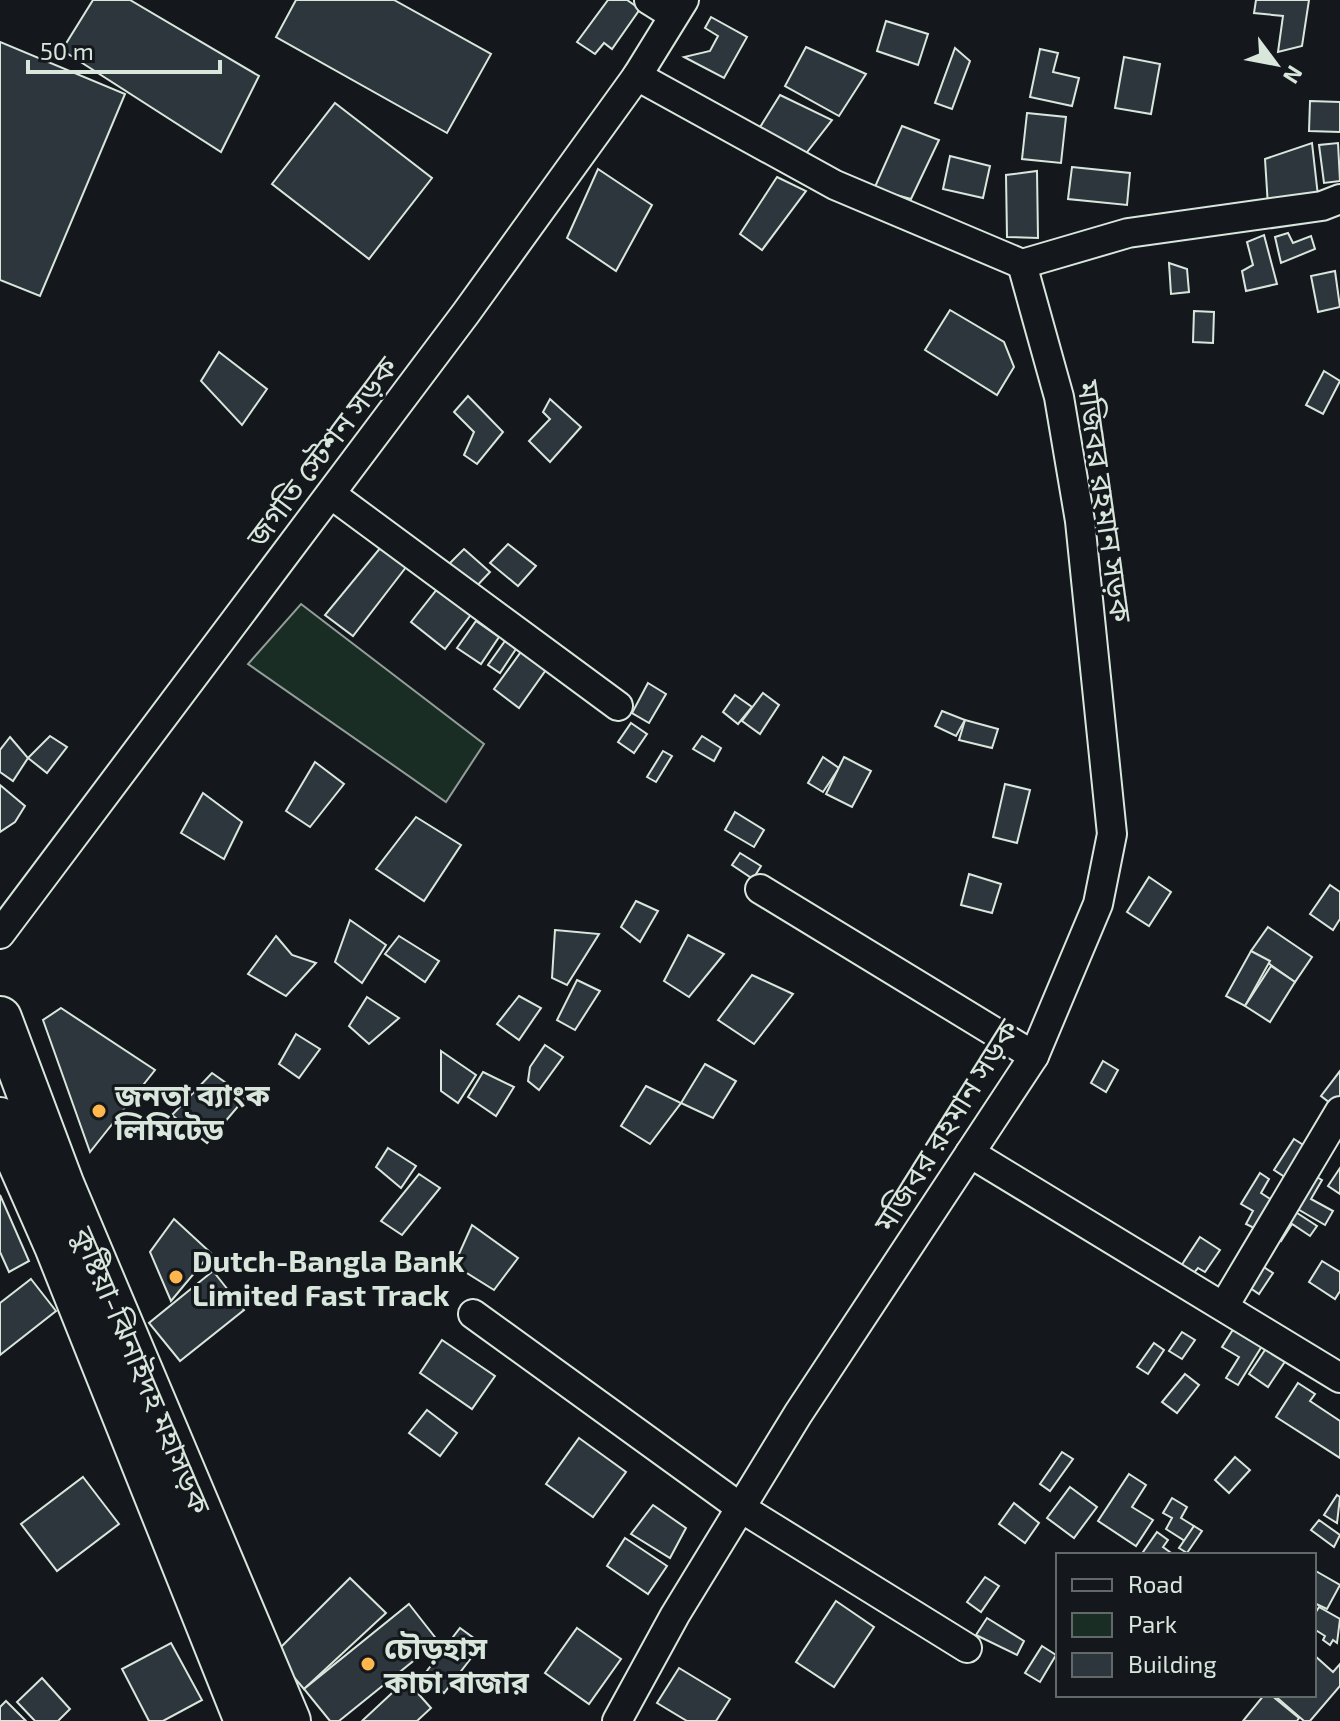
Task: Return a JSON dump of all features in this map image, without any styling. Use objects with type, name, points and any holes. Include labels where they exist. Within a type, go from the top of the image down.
[{"type":"highway","name":"কুষ্টিয়া-ঝিনাইদহ মহাসড়ক","points":[[0,1018],[63,1186],[289,1721]]},
{"type":"highway","name":"কুষ্টিয়া-ঝিনাইদহ মহাসড়ক","points":[[0,1119],[56,1246],[246,1721]]},
{"type":"street","points":[[649,0],[679,8]]},
{"type":"street","name":"জগতি স্টেশন সড়ক","points":[[0,934],[332,495],[637,76],[679,8]]},
{"type":"street","points":[[637,76],[835,185],[1022,264],[1128,233],[1322,206],[1340,199]]},
{"type":"street","name":"মজিবর রহমান সড়ক","points":[[617,1721],[675,1615],[798,1414],[1034,1056],[1098,904],[1112,834],[1080,521],[1059,397],[1022,264]]},
{"type":"street","points":[[332,495],[618,706]]},
{"type":"street","points":[[760,889],[1034,1056]]},
{"type":"street","points":[[1224,1306],[1338,1119]]},
{"type":"street","points":[[970,1153],[1340,1378]]},
{"type":"street","points":[[473,1314],[741,1508],[967,1648]]},
{"type":"green space","points":[[301,604],[484,744],[446,802],[248,664]]},
{"type":"building","points":[[93,0],[130,0],[259,76],[221,152],[62,50]]},
{"type":"building","points":[[296,0],[394,0],[491,54],[447,133],[276,37]]},
{"type":"building","points":[[608,0],[627,0],[640,9],[612,49],[604,43],[595,54],[577,42]]},
{"type":"building","points":[[1256,0],[1309,0],[1302,46],[1278,52],[1283,16],[1254,13]]},
{"type":"building","points":[[711,17],[747,37],[724,78],[684,57],[710,51],[718,36],[705,28]]},
{"type":"building","points":[[886,21],[928,34],[918,65],[877,51]]},
{"type":"building","points":[[0,42],[125,94],[40,296],[0,280]]},
{"type":"building","points":[[806,47],[866,74],[839,116],[785,86]]},
{"type":"building","points":[[955,48],[970,61],[952,109],[935,103]]},
{"type":"building","points":[[1040,49],[1058,53],[1053,72],[1079,78],[1072,106],[1030,97]]},
{"type":"building","points":[[1124,57],[1160,64],[1151,114],[1115,108]]},
{"type":"building","points":[[780,95],[832,120],[804,156],[757,132]]},
{"type":"building","points":[[1310,101],[1340,102],[1340,132],[1309,131]]},
{"type":"building","points":[[335,103],[432,178],[369,259],[272,184]]},
{"type":"building","points":[[1027,113],[1066,117],[1061,163],[1022,159]]},
{"type":"building","points":[[902,126],[939,140],[911,199],[874,189]]},
{"type":"building","points":[[1312,143],[1318,196],[1268,206],[1265,159]]},
{"type":"building","points":[[1338,143],[1340,181],[1324,183],[1319,145]]},
{"type":"building","points":[[950,156],[990,166],[983,198],[943,189]]},
{"type":"building","points":[[1072,167],[1130,173],[1127,205],[1068,199]]},
{"type":"building","points":[[598,169],[652,205],[616,271],[567,238]]},
{"type":"building","points":[[1037,171],[1038,238],[1007,237],[1006,175]]},
{"type":"building","points":[[777,177],[806,191],[762,250],[740,234]]},
{"type":"building","points":[[1288,233],[1293,243],[1311,236],[1315,249],[1281,263],[1275,237]]},
{"type":"building","points":[[1264,235],[1277,284],[1246,291],[1242,271],[1253,265],[1247,242]]},
{"type":"building","points":[[1169,263],[1187,269],[1189,292],[1171,294]]},
{"type":"building","points":[[1335,271],[1340,307],[1318,312],[1311,276]]},
{"type":"building","points":[[950,310],[1004,342],[1014,367],[997,395],[925,350]]},
{"type":"building","points":[[1194,311],[1214,312],[1213,343],[1193,342]]},
{"type":"building","points":[[219,352],[267,389],[242,425],[201,381]]},
{"type":"building","points":[[1324,371],[1340,381],[1323,414],[1306,405]]},
{"type":"building","points":[[468,396],[503,432],[477,464],[464,455],[474,432],[454,412]]},
{"type":"building","points":[[550,399],[581,427],[550,462],[529,441],[550,419],[543,412]]},
{"type":"building","points":[[386,541],[410,562],[353,636],[325,615]]},
{"type":"building","points":[[508,544],[536,566],[518,586],[490,563]]},
{"type":"building","points":[[464,549],[490,572],[473,590],[444,569]]},
{"type":"building","points":[[442,583],[476,608],[445,649],[411,622]]},
{"type":"building","points":[[476,621],[499,637],[481,664],[457,648]]},
{"type":"building","points":[[505,641],[516,649],[500,673],[488,665]]},
{"type":"building","points":[[523,649],[548,667],[519,708],[494,689]]},
{"type":"building","points":[[648,683],[666,694],[649,723],[632,713]]},
{"type":"building","points":[[763,693],[779,705],[760,734],[742,721]]},
{"type":"building","points":[[735,695],[752,707],[738,724],[723,712]]},
{"type":"building","points":[[942,711],[965,720],[956,736],[935,726]]},
{"type":"building","points":[[965,720],[998,729],[992,748],[959,740]]},
{"type":"building","points":[[631,723],[647,734],[634,753],[618,742]]},
{"type":"building","points":[[50,736],[67,747],[47,773],[28,758]]},
{"type":"building","points":[[702,736],[721,748],[714,761],[693,749]]},
{"type":"building","points":[[10,737],[28,758],[13,781],[0,772],[0,750]]},
{"type":"building","points":[[663,751],[672,756],[656,782],[647,777]]},
{"type":"building","points":[[823,757],[839,768],[823,792],[808,783]]},
{"type":"building","points":[[844,757],[871,771],[852,807],[826,794]]},
{"type":"building","points":[[315,762],[344,784],[310,827],[286,811]]},
{"type":"building","points":[[1005,784],[1030,790],[1017,843],[993,837]]},
{"type":"building","points":[[0,785],[25,806],[15,822],[0,832]]},
{"type":"building","points":[[203,793],[242,822],[224,859],[181,833]]},
{"type":"building","points":[[735,812],[764,830],[754,847],[725,830]]},
{"type":"building","points":[[416,817],[461,845],[424,901],[376,869]]},
{"type":"building","points":[[740,853],[761,866],[753,879],[732,865]]},
{"type":"building","points":[[969,874],[1001,884],[992,913],[961,905]]},
{"type":"building","points":[[1149,877],[1171,892],[1149,926],[1127,912]]},
{"type":"building","points":[[1330,885],[1340,892],[1340,919],[1333,930],[1310,914]]},
{"type":"building","points":[[636,901],[658,911],[640,942],[621,927]]},
{"type":"building","points":[[350,920],[386,945],[362,983],[335,962]]},
{"type":"building","points":[[1268,927],[1312,957],[1295,982],[1251,951]]},
{"type":"building","points":[[555,930],[599,934],[567,985],[552,978]]},
{"type":"building","points":[[688,935],[724,954],[689,997],[664,981]]},
{"type":"building","points":[[276,936],[292,955],[316,963],[286,996],[248,974]]},
{"type":"building","points":[[399,936],[439,961],[425,982],[385,954]]},
{"type":"building","points":[[1251,951],[1270,961],[1245,1006],[1226,996]]},
{"type":"building","points":[[1271,966],[1295,982],[1270,1022],[1245,1006]]},
{"type":"building","points":[[752,975],[793,994],[754,1044],[718,1020]]},
{"type":"building","points":[[577,980],[600,991],[575,1030],[557,1020]]},
{"type":"building","points":[[519,996],[541,1008],[519,1040],[497,1024]]},
{"type":"building","points":[[367,997],[399,1018],[369,1044],[349,1026]]},
{"type":"building","name":"জনতা ব্যাংক লিমিটেড","points":[[61,1008],[155,1070],[90,1152],[43,1020]]},
{"type":"building","points":[[296,1034],[320,1049],[299,1078],[279,1064]]},
{"type":"building","points":[[545,1045],[563,1057],[539,1090],[528,1081],[530,1067]]},
{"type":"building","points":[[441,1051],[476,1075],[458,1103],[441,1091]]},
{"type":"building","points":[[1103,1061],[1118,1070],[1106,1092],[1091,1083]]},
{"type":"building","points":[[705,1064],[736,1081],[713,1118],[681,1103]]},
{"type":"building","points":[[1340,1071],[1340,1098],[1334,1106],[1321,1096]]},
{"type":"building","points":[[483,1072],[514,1087],[496,1116],[468,1097]]},
{"type":"building","points":[[212,1073],[246,1097],[207,1143],[172,1115]]},
{"type":"building","points":[[646,1086],[681,1103],[650,1144],[621,1126]]},
{"type":"building","points":[[1294,1139],[1308,1148],[1288,1179],[1274,1170]]},
{"type":"building","points":[[388,1148],[416,1166],[401,1188],[376,1167]]},
{"type":"building","points":[[1340,1168],[1340,1194],[1328,1186]]},
{"type":"building","points":[[1308,1172],[1322,1180],[1311,1199],[1333,1211],[1325,1225],[1289,1204]]},
{"type":"building","points":[[1260,1173],[1269,1179],[1261,1193],[1275,1202],[1258,1230],[1246,1224],[1253,1211],[1241,1204]]},
{"type":"building","points":[[419,1174],[440,1188],[402,1235],[381,1221]]},
{"type":"building","points":[[0,1195],[29,1261],[9,1272],[0,1252]]},
{"type":"building","points":[[1288,1207],[1317,1226],[1310,1236],[1292,1224],[1281,1241],[1271,1234]]},
{"type":"building","name":"Dutch-Bangla Bank Limited Fast Track","points":[[174,1219],[211,1253],[171,1301],[150,1252]]},
{"type":"building","points":[[472,1225],[518,1258],[494,1290],[454,1265]]},
{"type":"building","points":[[1200,1237],[1220,1250],[1205,1272],[1198,1268],[1193,1274],[1181,1266]]},
{"type":"building","points":[[1322,1261],[1340,1272],[1340,1291],[1335,1299],[1309,1282]]},
{"type":"building","points":[[1256,1262],[1273,1273],[1259,1294],[1243,1283]]},
{"type":"building","points":[[213,1271],[244,1310],[180,1361],[149,1323]]},
{"type":"building","points":[[31,1279],[56,1311],[0,1355],[0,1303]]},
{"type":"building","points":[[1234,1328],[1262,1346],[1238,1385],[1226,1378],[1239,1357],[1222,1347]]},
{"type":"building","points":[[1182,1332],[1195,1340],[1182,1359],[1169,1351]]},
{"type":"building","points":[[442,1340],[495,1376],[472,1409],[420,1373]]},
{"type":"building","points":[[1154,1343],[1164,1350],[1148,1374],[1137,1367]]},
{"type":"building","points":[[1267,1347],[1286,1360],[1268,1387],[1249,1374]]},
{"type":"building","points":[[1185,1374],[1199,1385],[1177,1413],[1162,1402]]},
{"type":"building","points":[[1298,1383],[1315,1394],[1310,1401],[1340,1421],[1340,1458],[1276,1417]]},
{"type":"building","points":[[427,1410],[457,1433],[440,1456],[409,1433]]},
{"type":"building","points":[[579,1438],[626,1472],[593,1517],[546,1484]]},
{"type":"building","points":[[1062,1452],[1073,1459],[1050,1491],[1040,1484]]},
{"type":"building","points":[[1235,1457],[1250,1470],[1229,1493],[1215,1480]]},
{"type":"building","points":[[1129,1474],[1146,1485],[1132,1507],[1153,1520],[1136,1546],[1098,1521]]},
{"type":"building","points":[[83,1477],[119,1524],[57,1571],[21,1524]]},
{"type":"building","points":[[1070,1487],[1097,1507],[1074,1538],[1047,1518]]},
{"type":"building","points":[[1337,1495],[1340,1497],[1337,1523],[1324,1515]]},
{"type":"building","points":[[1172,1498],[1187,1507],[1181,1518],[1194,1526],[1185,1541],[1166,1529],[1172,1518],[1163,1513]]},
{"type":"building","points":[[1014,1503],[1039,1523],[1025,1543],[999,1524]]},
{"type":"building","points":[[653,1505],[686,1528],[670,1558],[631,1534]]},
{"type":"building","points":[[1319,1520],[1340,1535],[1334,1547],[1311,1530]]},
{"type":"building","points":[[1194,1526],[1202,1531],[1187,1553],[1179,1548]]},
{"type":"building","points":[[1157,1532],[1168,1540],[1163,1547],[1171,1553],[1142,1553]]},
{"type":"building","points":[[625,1538],[667,1566],[648,1594],[607,1566]]},
{"type":"building","points":[[1316,1571],[1340,1585],[1327,1609],[1316,1604]]},
{"type":"building","points":[[985,1577],[999,1586],[981,1612],[967,1602]]},
{"type":"building","points":[[350,1578],[386,1613],[304,1689],[274,1654]]},
{"type":"building","points":[[836,1601],[874,1627],[834,1687],[796,1662]]},
{"type":"building","points":[[409,1604],[438,1641],[339,1721],[330,1721],[304,1689]]},
{"type":"building","points":[[1319,1607],[1340,1619],[1337,1643],[1333,1640],[1330,1645],[1323,1640],[1325,1636],[1316,1630]]},
{"type":"building","points":[[987,1618],[1024,1641],[1017,1655],[976,1635]]},
{"type":"building","points":[[460,1628],[482,1644],[444,1693],[423,1676]]},
{"type":"building","points":[[577,1628],[621,1659],[589,1704],[545,1673]]},
{"type":"building","points":[[171,1643],[202,1700],[163,1721],[149,1721],[122,1669]]},
{"type":"building","points":[[1042,1646],[1056,1655],[1040,1682],[1025,1673]]},
{"type":"building","points":[[1316,1657],[1333,1672],[1340,1664],[1340,1686],[1310,1721],[1304,1721],[1276,1697],[1316,1697]]},
{"type":"building","points":[[679,1668],[730,1699],[716,1721],[687,1721],[657,1703]]},
{"type":"building","points":[[42,1678],[70,1709],[58,1721],[35,1721],[17,1702]]},
{"type":"building","points":[[406,1680],[431,1708],[417,1721],[362,1721]]},
{"type":"building","points":[[1262,1697],[1273,1697],[1299,1718],[1297,1721],[1243,1721]]},
{"type":"building","points":[[6,1701],[26,1721],[0,1721],[0,1707]]},
{"type":"place","name":"জনতা ব্যাংক লিমিটেড","points":[[99,1111]]},
{"type":"place","name":"Dutch-Bangla Bank Limited Fast Track","points":[[176,1277]]},
{"type":"place","name":"চৌড়হাস কাচা বাজার","points":[[368,1664]]}]
